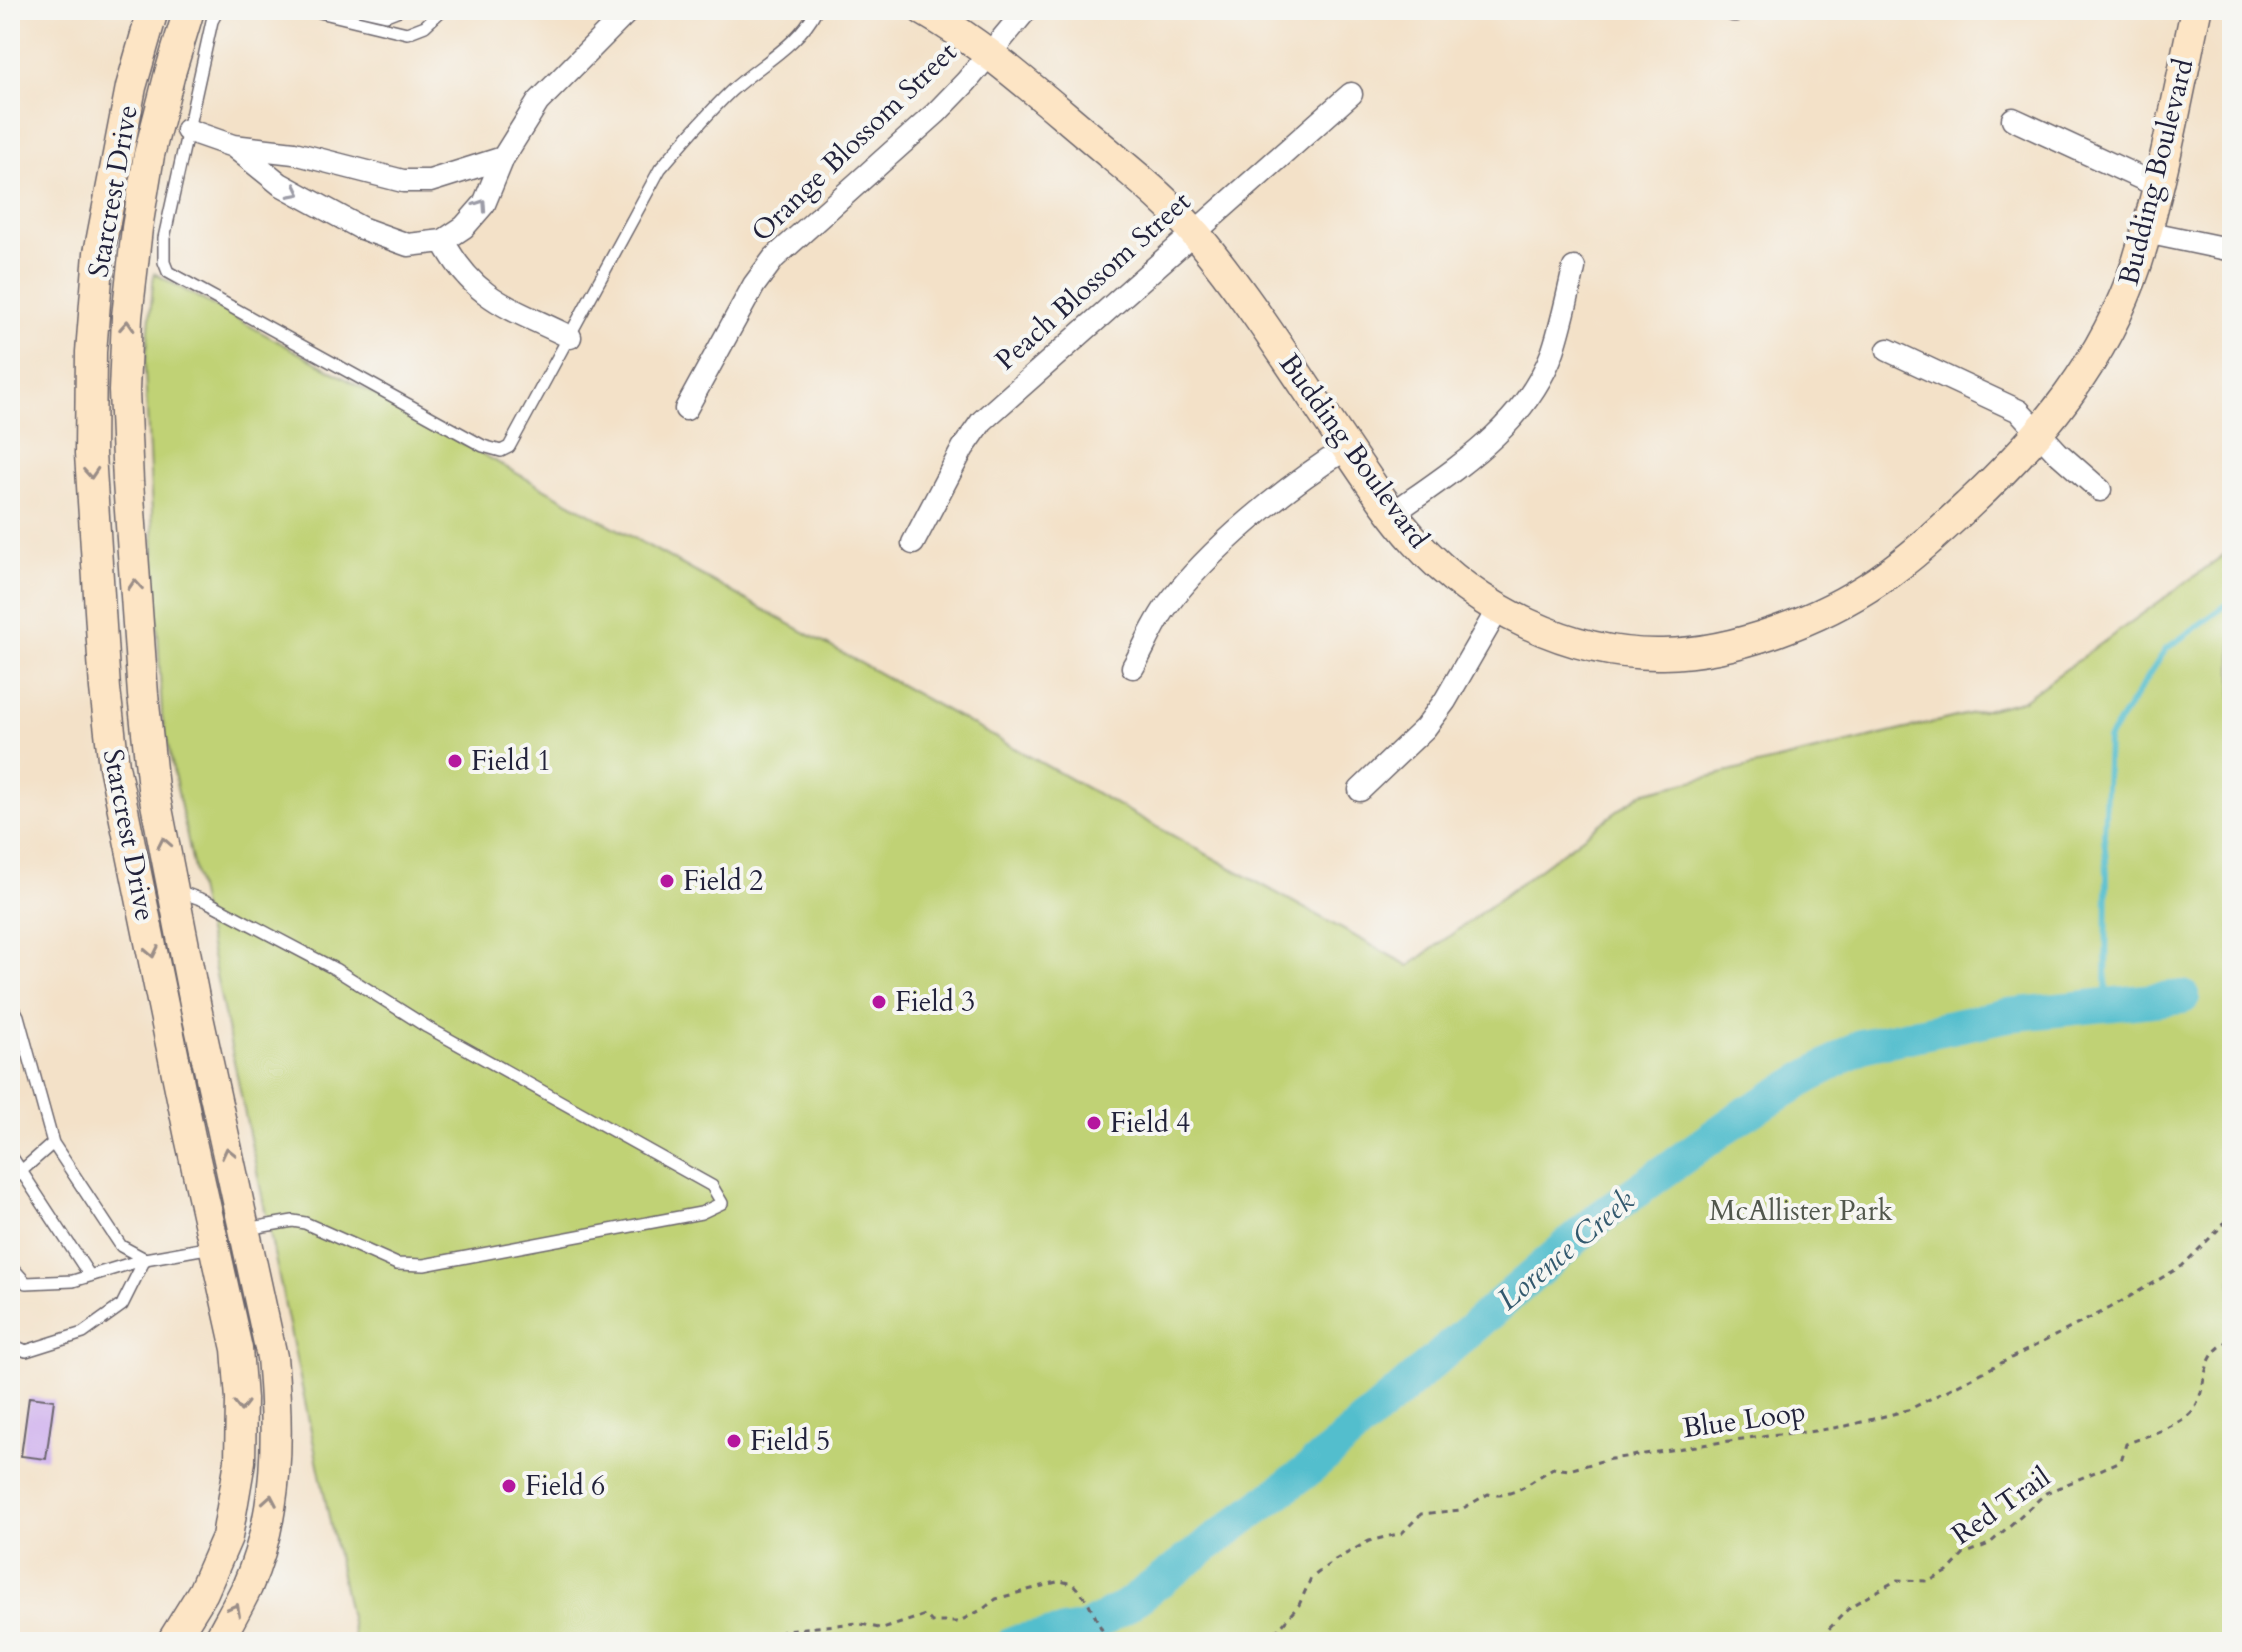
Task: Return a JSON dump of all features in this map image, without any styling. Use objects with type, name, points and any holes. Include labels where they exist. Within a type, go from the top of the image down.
[{"type":"main road","name":"Starcrest Drive","points":[[153,10],[131,87],[99,253],[91,352],[90,454],[105,689],[114,766],[190,1137],[217,1247],[237,1349],[241,1399],[240,1461],[227,1537],[203,1592],[172,1642]]},
{"type":"main road","name":"Starcrest Drive","points":[[189,10],[149,155],[127,317],[124,391],[143,695],[153,788],[196,1008],[272,1357],[277,1411],[276,1467],[265,1528],[247,1586],[218,1642]]},
{"type":"main road","name":"Budding Boulevard","points":[[923,10],[989,52],[1148,187],[1193,232],[1244,297],[1392,514],[1442,569],[1498,609],[1566,637],[1596,646],[1660,655],[1703,652],[1775,631],[1827,611],[1861,593],[1938,533],[2039,434],[2067,400],[2096,354],[2121,304],[2158,186],[2196,10]]},
{"type":"main road","points":[[91,352],[99,364],[106,387],[108,448],[128,482]]},
{"type":"main road","points":[[217,1247],[229,1253],[238,1266],[258,1367],[277,1411]]},
{"type":"street","points":[[233,146],[280,184],[361,228],[408,245],[443,241],[464,227],[484,204],[503,158],[538,102],[629,10]]},
{"type":"street","name":"Orange Blossom Street","points":[[686,409],[754,285],[774,258],[936,113],[1026,10]]},
{"type":"street","name":"Peach Blossom Street","points":[[913,543],[963,448],[982,421],[1351,94]]},
{"type":"street","points":[[2013,119],[2158,186]]},
{"type":"street","points":[[187,130],[233,146],[294,153],[403,181],[430,181],[503,158]]},
{"type":"street","points":[[2146,232],[2232,250]]},
{"type":"street","points":[[443,241],[463,274],[480,291],[570,337]]},
{"type":"street","points":[[1392,514],[1474,456],[1504,428],[1526,400],[1552,352],[1574,268]]},
{"type":"street","points":[[1888,350],[2019,411],[2039,434],[2100,490]]},
{"type":"street","points":[[1133,667],[1164,609],[1198,568],[1289,489],[1347,448]]},
{"type":"street","points":[[1360,790],[1425,728],[1445,701],[1498,609]]},
{"type":"lane","points":[[218,10],[212,21],[164,238],[164,262],[168,272],[470,439],[501,451],[509,447],[660,169],[693,129],[733,89],[799,36],[816,10]]},
{"type":"lane","points":[[311,10],[407,33],[425,26],[442,10]]},
{"type":"lane","points":[[364,10],[386,15],[399,10]]},
{"type":"lane","points":[[174,890],[206,901],[335,969],[427,1027],[712,1186],[722,1203],[701,1213],[424,1265],[397,1264],[305,1223],[293,1221],[246,1229]]},
{"type":"lane","points":[[10,1001],[18,1016],[53,1143],[121,1246],[145,1259]]},
{"type":"lane","points":[[10,1181],[53,1143]]},
{"type":"lane","points":[[10,1154],[90,1276]]},
{"type":"lane","points":[[10,1265],[26,1283],[73,1281],[145,1259],[217,1247]]},
{"type":"lane","points":[[10,1344],[26,1351],[83,1333],[122,1305],[145,1259]]},
{"type":"path","name":"Blue Loop","points":[[1267,1642],[1299,1605],[1311,1578],[1369,1541],[1402,1533],[1421,1514],[1460,1510],[1488,1494],[1513,1493],[1553,1468],[1569,1470],[1605,1460],[1821,1430],[1908,1410],[2110,1308],[2182,1266],[2222,1226],[2232,1209]]},
{"type":"path","name":"Red Trail","points":[[1797,1642],[1821,1637],[1851,1606],[1897,1580],[1929,1581],[1947,1572],[1964,1554],[1989,1544],[2046,1493],[2121,1461],[2126,1444],[2193,1412],[2204,1368],[2225,1342],[2232,1340]]},
{"type":"path","points":[[770,1642],[785,1630],[857,1623],[883,1629],[925,1615],[932,1622],[958,1622],[996,1599],[1060,1581],[1073,1584],[1087,1600],[1108,1642]]},
{"type":"green space","name":"McAllister Park","points":[[154,273],[1409,966],[1642,793],[2022,701],[2232,549],[2232,1642],[355,1642],[162,716],[145,371]]},
{"type":"building","points":[[29,1397],[54,1400],[46,1459],[21,1456]]},
{"type":"waterway","points":[[2106,1004],[2107,872],[2104,836],[2108,739],[2166,649],[2232,601]]},
{"type":"waterway","name":"Lorence Creek","points":[[1014,1642],[1085,1629],[1125,1607],[1311,1468],[1599,1218],[1740,1117],[1861,1046],[2008,1015],[2183,997]]},
{"type":"place","name":"Field 1","points":[[455,761]]},
{"type":"place","name":"Field 2","points":[[667,881]]},
{"type":"place","name":"Field 3","points":[[879,1002]]},
{"type":"place","name":"Field 4","points":[[1094,1123]]},
{"type":"place","name":"Field 5","points":[[734,1441]]},
{"type":"place","name":"Field 6","points":[[509,1486]]}]
